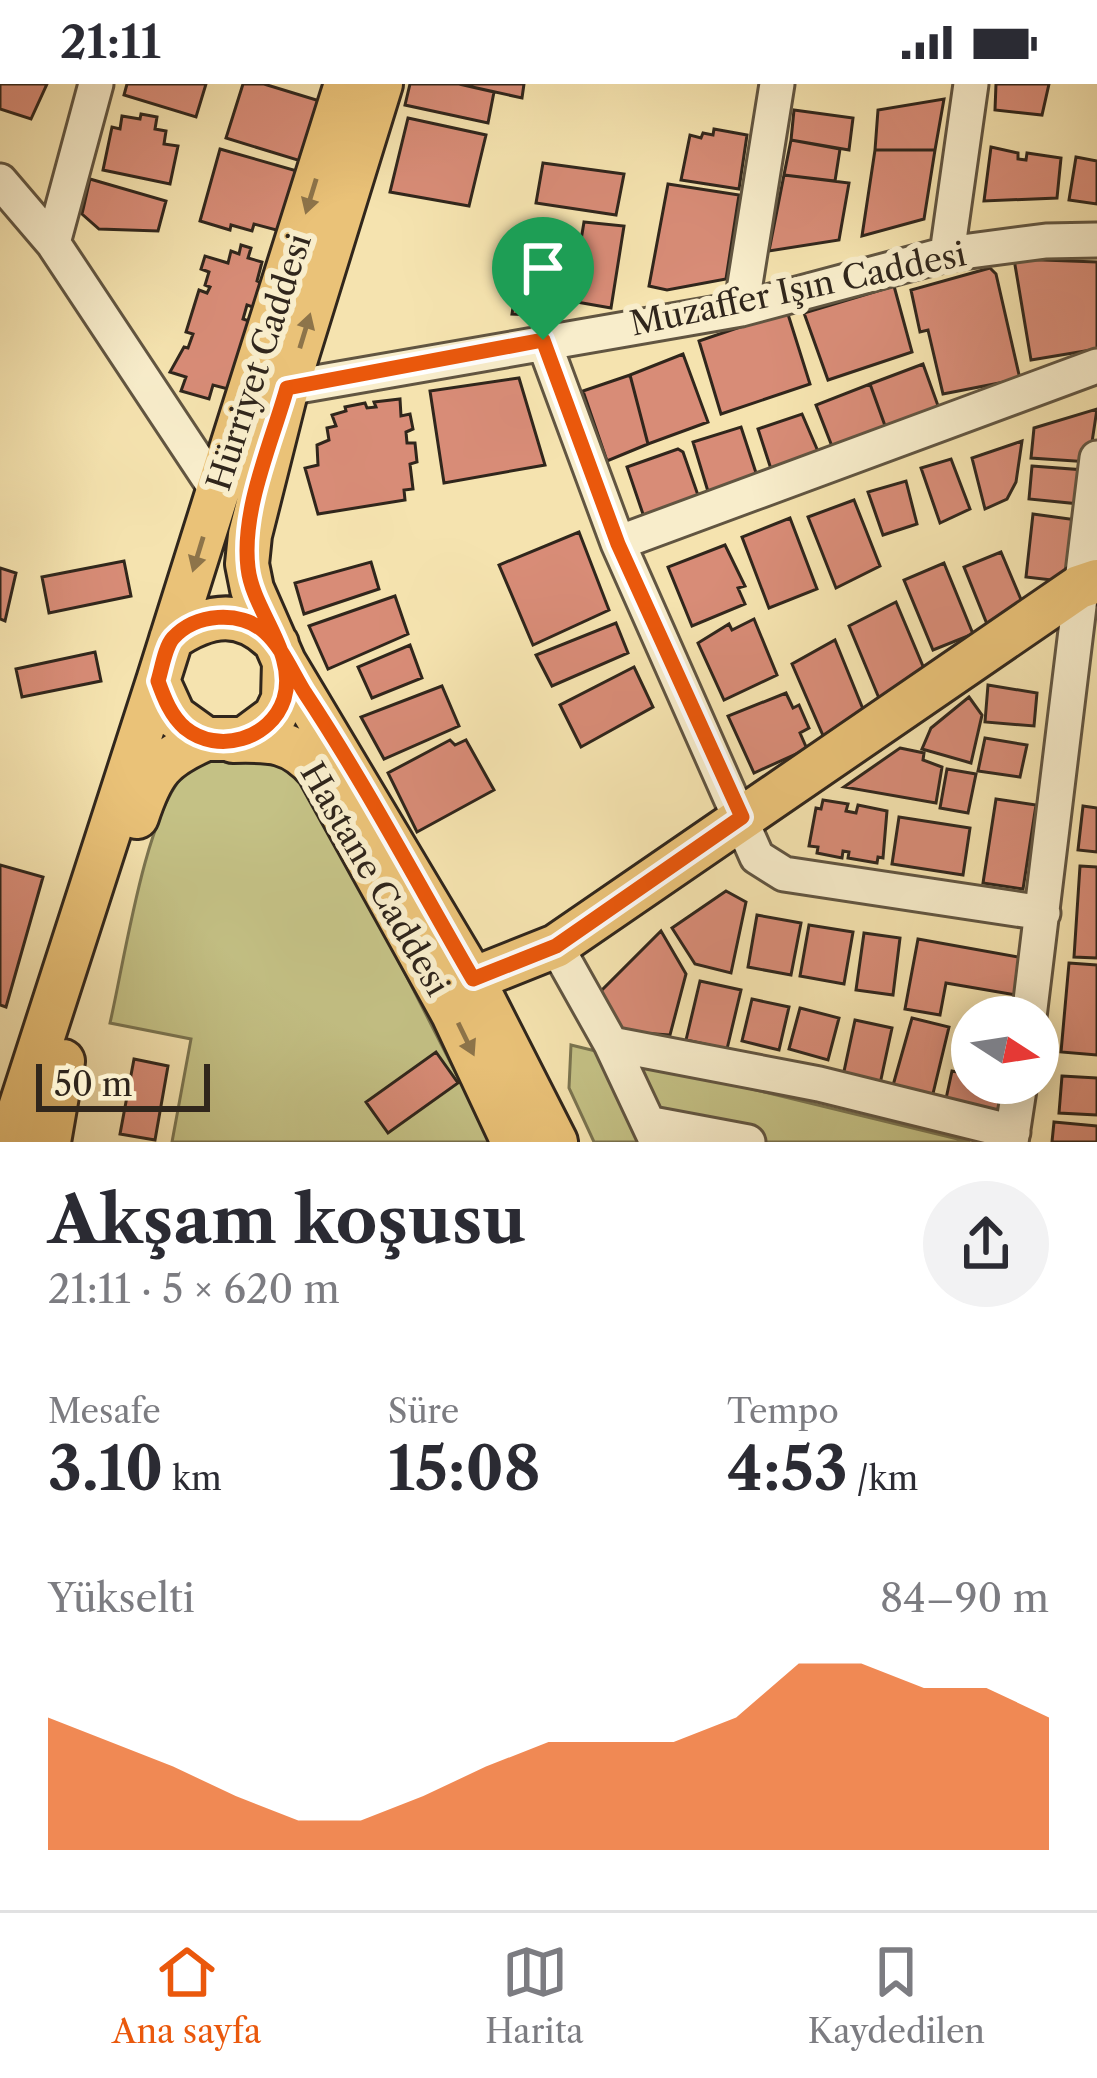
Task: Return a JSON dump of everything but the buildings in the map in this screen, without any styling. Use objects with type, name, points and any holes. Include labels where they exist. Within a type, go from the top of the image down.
[{"type":"main road","name":"Hürriyet Caddesi","points":[[9,1142],[346,84]]},
{"type":"main road","name":"Hürriyet Caddesi","points":[[280,653],[252,589],[247,564],[256,501],[381,84]]},
{"type":"main road","points":[[473,979],[556,946],[1088,584]]},
{"type":"main road","points":[[49,1142],[70,1035],[145,793],[171,754],[261,730],[284,699],[280,653],[263,630],[226,616],[207,619],[171,639]]},
{"type":"main road","name":"Hastane Caddesi","points":[[280,653],[473,979],[556,1142]]},
{"type":"main road","points":[[158,681],[174,716],[216,741]]},
{"type":"main road","name":"Hastane Caddesi","points":[[216,741],[278,740],[302,752],[318,770],[453,1014],[513,1142]]},
{"type":"main road","points":[[496,1022],[556,946]]},
{"type":"street","points":[[56,229],[95,84]]},
{"type":"street","points":[[741,309],[777,84]]},
{"type":"street","points":[[947,254],[971,84]]},
{"type":"street","points":[[0,181],[56,229],[222,480]]},
{"type":"street","name":"Muzaffer Işın Caddesi","points":[[287,388],[741,309],[947,254],[1046,241],[1097,240]]},
{"type":"street","points":[[543,340],[618,544],[757,857],[784,874],[1043,914]]},
{"type":"street","points":[[618,544],[1097,366]]},
{"type":"street","points":[[1032,996],[1088,584],[1097,458]]},
{"type":"street","points":[[556,946],[655,1133],[748,1142]]},
{"type":"street","points":[[611,1044],[819,1084],[1012,1137],[1016,1104]]},
{"type":"shaded area","points":[[239,750],[302,771],[491,1142],[172,1142],[191,1039],[110,1023],[146,859],[168,799],[200,761]]},
{"type":"shaded area","points":[[571,1045],[970,1142],[594,1142],[569,1088]]},
{"type":"route","points":[[543,340],[287,388],[256,501],[247,564],[252,589],[284,662],[284,699],[261,730],[226,742],[188,730],[174,716],[158,681],[171,639],[189,627],[226,616],[263,630],[277,644],[324,722],[473,979],[556,946],[742,817],[618,544],[543,340]]}]
